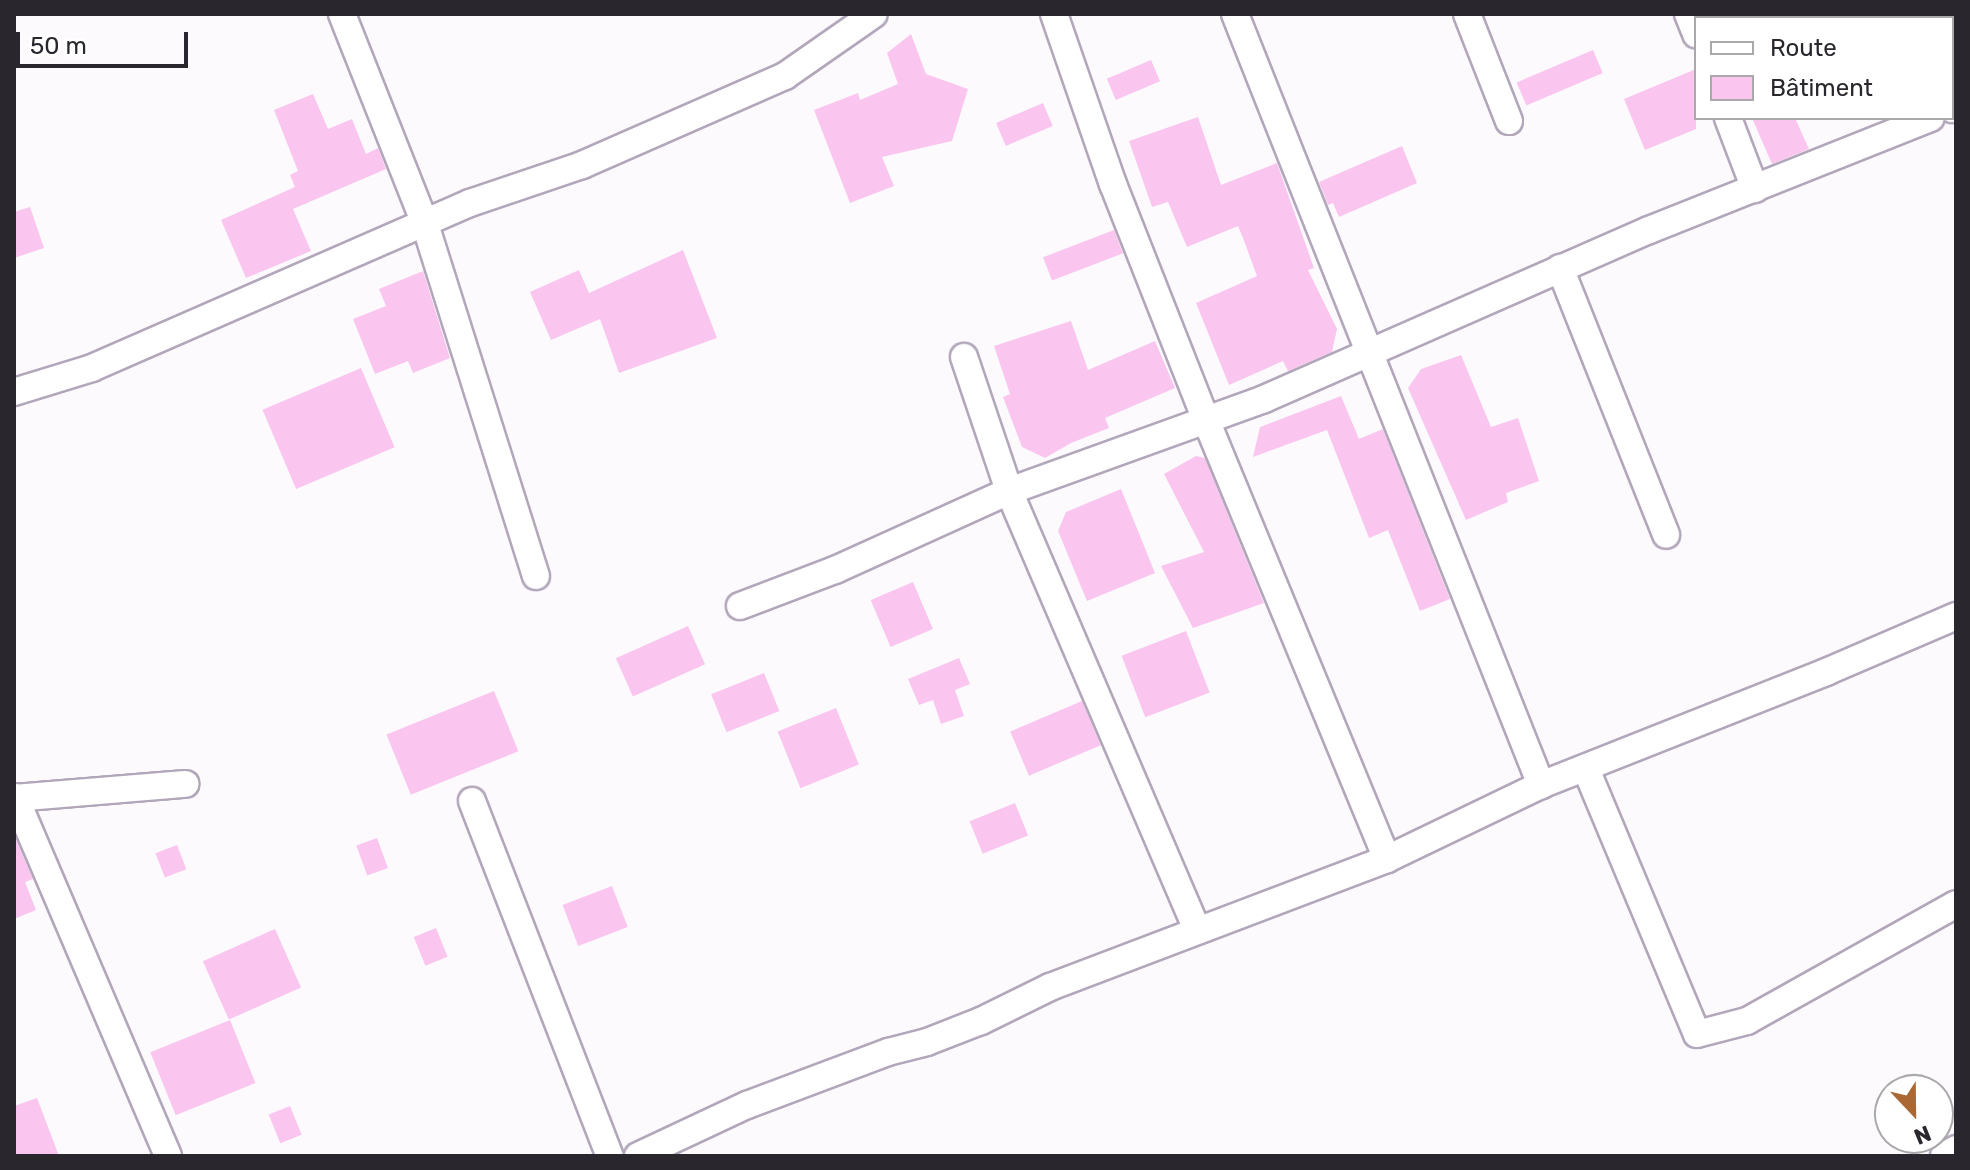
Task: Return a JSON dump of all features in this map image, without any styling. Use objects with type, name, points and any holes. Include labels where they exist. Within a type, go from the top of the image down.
[{"type":"street","points":[[342,14],[425,224],[536,576]]},
{"type":"street","points":[[14,392],[92,368],[470,203],[582,165],[785,76],[874,14]]},
{"type":"street","points":[[1054,14],[1113,184],[1206,420],[1387,859]]},
{"type":"street","points":[[1235,14],[1541,785]]},
{"type":"street","points":[[1467,14],[1509,121]]},
{"type":"street","points":[[1729,120],[1755,189]]},
{"type":"street","points":[[740,606],[835,570],[1009,491],[1206,420],[1370,353],[1560,268],[1926,120]]},
{"type":"street","points":[[1560,268],[1666,535]]},
{"type":"street","points":[[964,357],[1009,491],[1197,930]]},
{"type":"street","points":[[649,1154],[747,1105],[888,1052],[940,1037],[1050,987],[1387,859],[1541,785],[1956,616]]},
{"type":"street","points":[[1586,769],[1673,985],[1697,1034],[1747,1021],[1956,904]]},
{"type":"street","points":[[168,1156],[14,798],[185,784]]},
{"type":"street","points":[[472,801],[610,1156]]},
{"type":"street","points":[[1944,1156],[1956,1149]]},
{"type":"building","points":[[911,34],[926,74],[968,89],[952,141],[882,157],[894,186],[850,203],[814,110],[858,93],[860,100],[898,84],[887,53]]},
{"type":"building","points":[[1593,50],[1603,73],[1526,105],[1517,82]]},
{"type":"building","points":[[1151,60],[1160,81],[1116,100],[1107,79]]},
{"type":"building","points":[[1694,70],[1696,129],[1645,150],[1624,99]]},
{"type":"building","points":[[313,94],[328,129],[352,119],[366,154],[378,148],[386,169],[293,209],[311,251],[246,278],[221,220],[295,187],[290,175],[298,171],[274,110]]},
{"type":"building","points":[[1043,103],[1053,126],[1006,146],[996,123]]},
{"type":"building","points":[[1198,117],[1221,185],[1277,163],[1314,268],[1308,270],[1337,329],[1332,352],[1288,371],[1283,361],[1229,385],[1196,303],[1257,276],[1243,238],[1238,226],[1187,247],[1168,202],[1152,207],[1129,141]]},
{"type":"building","points":[[1753,120],[1796,120],[1809,149],[1772,164]]},
{"type":"building","points":[[1402,146],[1417,183],[1339,217],[1333,203],[1328,205],[1319,182]]},
{"type":"building","points":[[30,207],[44,248],[14,258],[14,212]]},
{"type":"building","points":[[1114,230],[1123,253],[1052,281],[1043,257]]},
{"type":"building","points":[[683,250],[717,338],[619,373],[600,319],[551,340],[530,292],[579,270],[589,293]]},
{"type":"building","points":[[423,271],[450,358],[413,373],[408,361],[375,374],[353,319],[386,306],[379,289]]},
{"type":"building","points":[[1071,321],[1088,370],[1155,341],[1175,388],[1105,418],[1109,428],[1071,443],[1045,458],[1022,447],[1003,397],[1010,394],[994,346]]},
{"type":"building","points":[[1461,355],[1491,427],[1518,418],[1539,481],[1506,493],[1508,502],[1466,520],[1408,388],[1421,369]]},
{"type":"building","points":[[361,368],[395,447],[296,489],[263,410]]},
{"type":"building","points":[[1341,396],[1359,439],[1383,429],[1450,599],[1420,611],[1388,530],[1369,538],[1327,430],[1253,457],[1260,427]]},
{"type":"building","points":[[1196,456],[1205,458],[1264,603],[1193,628],[1161,566],[1204,552],[1164,474]]},
{"type":"building","points":[[1121,489],[1155,573],[1087,601],[1058,531],[1066,512]]},
{"type":"building","points":[[913,582],[933,629],[891,647],[871,600]]},
{"type":"building","points":[[688,626],[705,664],[633,697],[616,658]]},
{"type":"building","points":[[1186,631],[1210,693],[1145,717],[1122,656]]},
{"type":"building","points":[[959,658],[970,684],[955,690],[964,716],[941,724],[933,700],[919,705],[908,679]]},
{"type":"building","points":[[764,673],[779,711],[727,732],[711,694]]},
{"type":"building","points":[[494,691],[518,751],[411,795],[386,734]]},
{"type":"building","points":[[1082,701],[1101,745],[1029,776],[1010,731]]},
{"type":"building","points":[[836,708],[859,765],[800,788],[778,732]]},
{"type":"building","points":[[1015,803],[1028,835],[983,854],[970,821]]},
{"type":"building","points":[[14,835],[33,879],[25,882],[36,910],[14,919]]},
{"type":"building","points":[[377,838],[388,868],[367,876],[356,846]]},
{"type":"building","points":[[177,845],[186,869],[165,878],[156,853]]},
{"type":"building","points":[[612,886],[628,927],[578,946],[563,905]]},
{"type":"building","points":[[436,928],[448,957],[425,966],[414,937]]},
{"type":"building","points":[[275,929],[301,987],[229,1020],[203,961]]},
{"type":"building","points":[[230,1020],[255,1083],[176,1115],[150,1052]]},
{"type":"building","points":[[37,1098],[59,1156],[14,1156],[14,1106]]},
{"type":"building","points":[[290,1106],[302,1135],[280,1143],[269,1115]]}]
